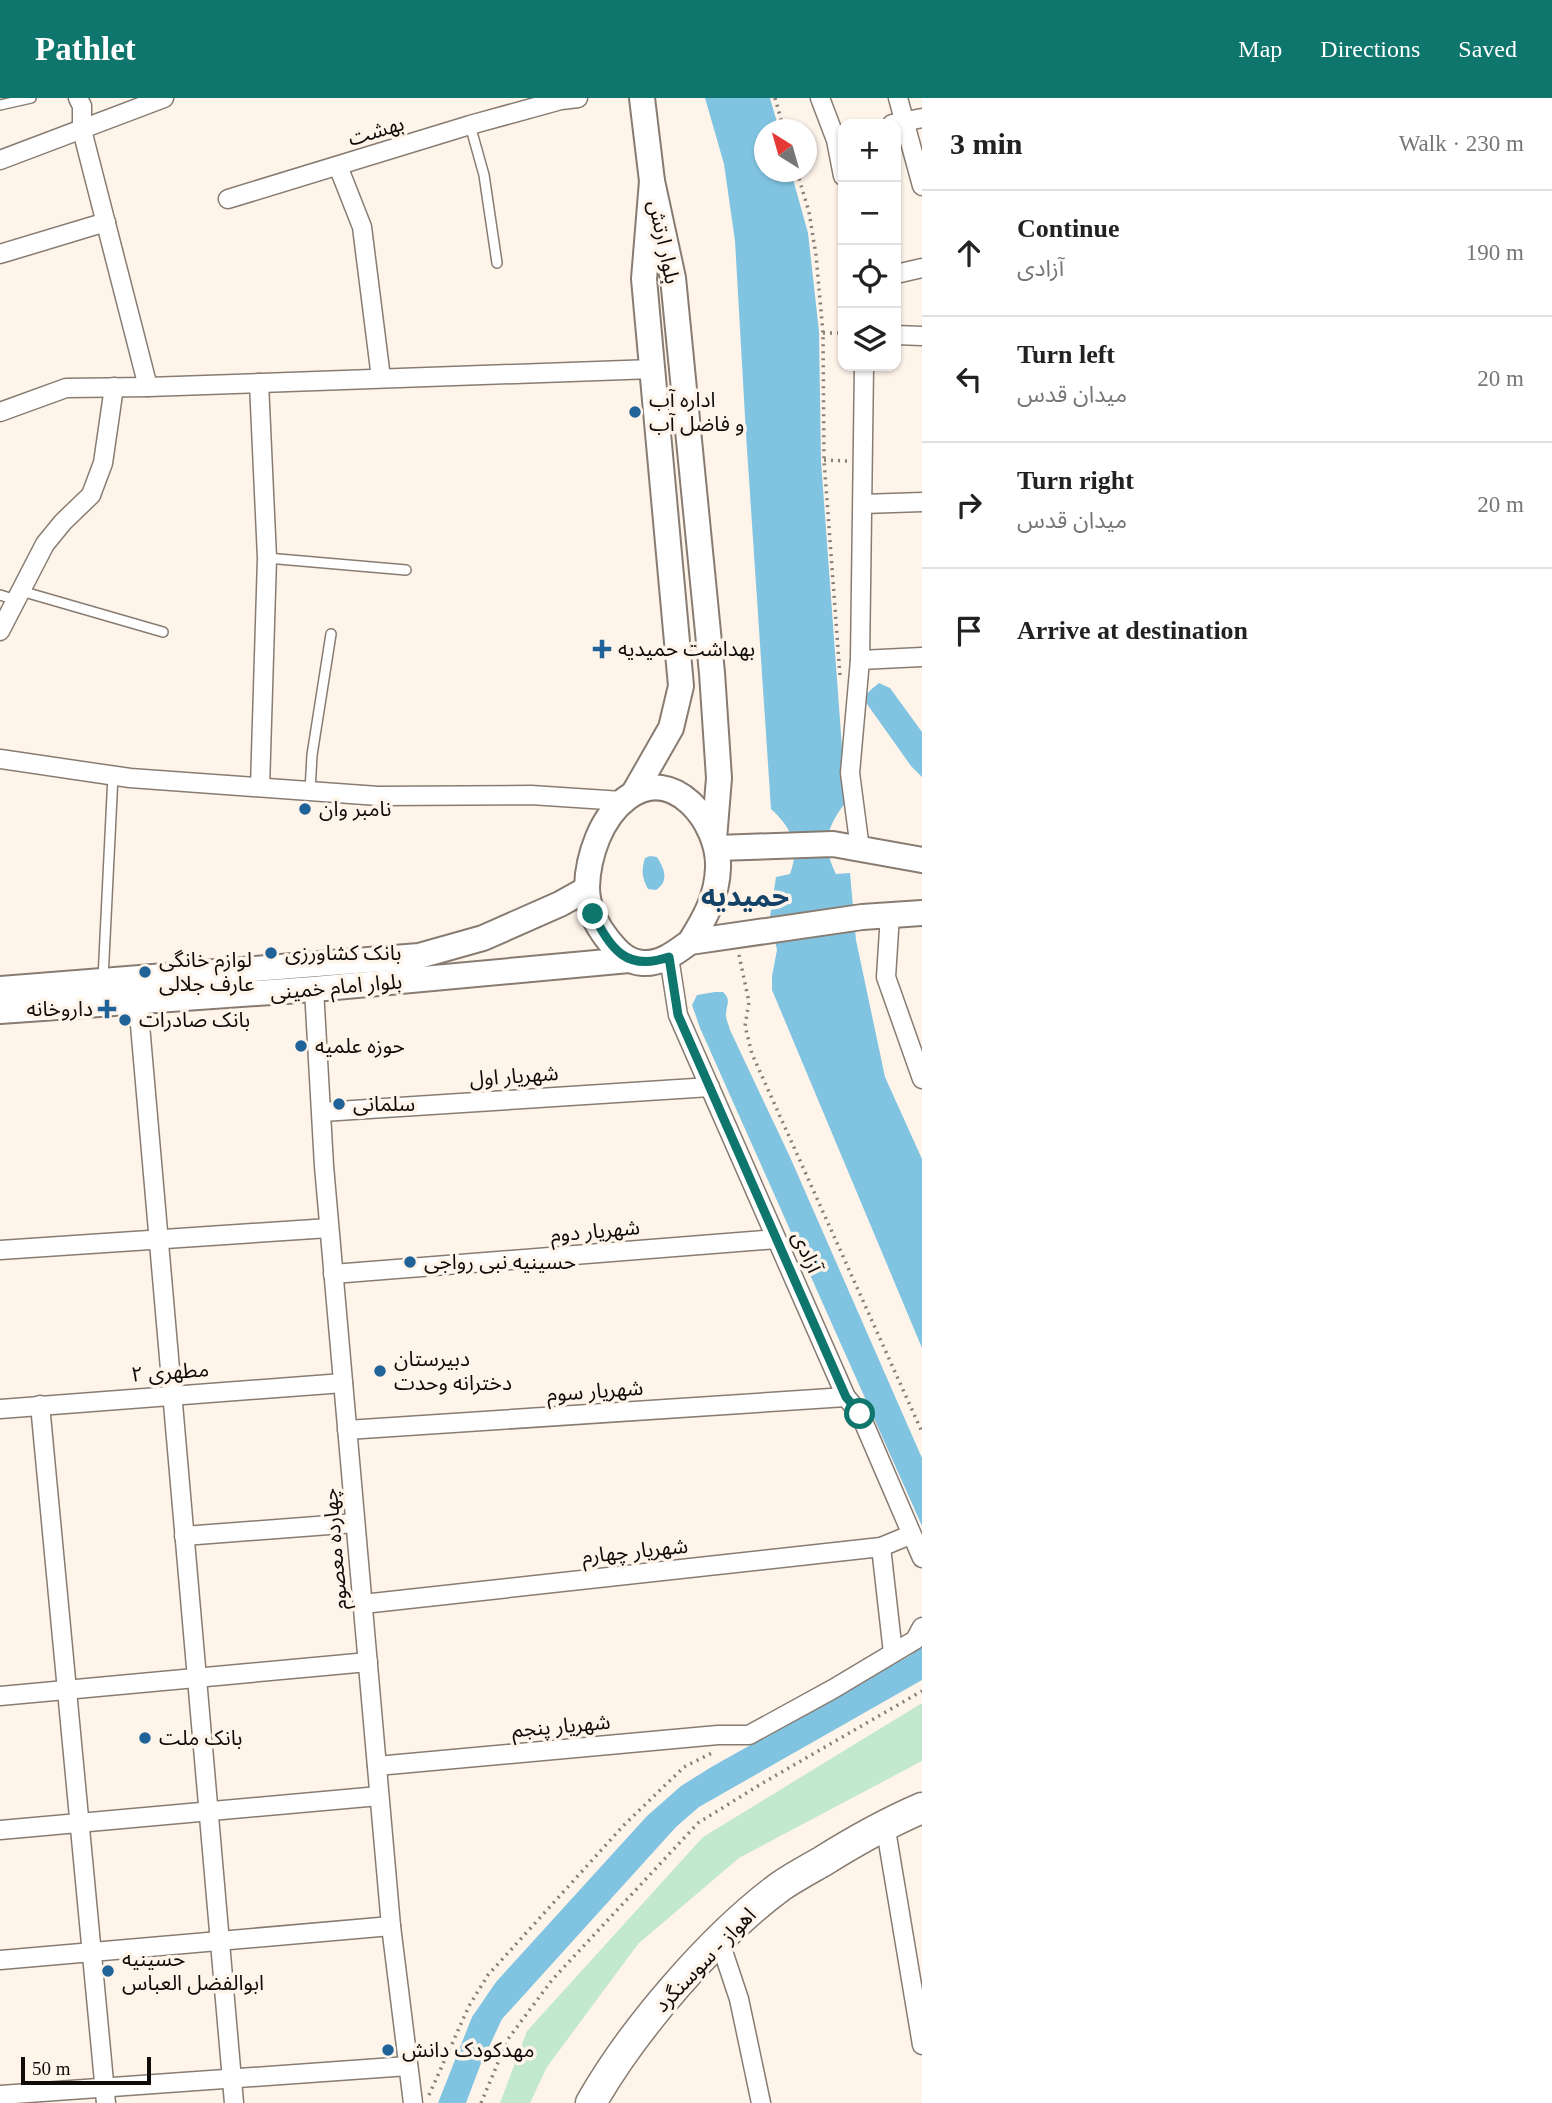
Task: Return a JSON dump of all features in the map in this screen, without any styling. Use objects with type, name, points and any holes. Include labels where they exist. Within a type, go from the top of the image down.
[{"type":"highway","name":"اهواز - سوسنگرد","points":[[591,2103],[651,2015],[719,1939],[782,1886],[885,1824],[922,1808]]},
{"type":"main road","points":[[642,98],[652,181]]},
{"type":"main road","name":"بلوار ارتش","points":[[628,796],[670,728],[681,686],[644,279],[652,181]]},
{"type":"main road","name":"بلوار ارتش","points":[[652,181],[673,278],[712,673],[719,778],[715,843]]},
{"type":"main road","points":[[691,942],[712,904],[718,869],[715,843],[708,822],[697,808],[684,798],[661,787],[628,796],[609,817],[594,847],[587,889],[600,929],[618,952],[629,960],[643,963],[669,957],[691,942],[862,917],[922,913]]},
{"type":"main road","points":[[715,843],[792,846],[833,844],[922,860]]},
{"type":"main road","name":"بلوار امام خمینی","points":[[0,989],[419,956],[482,938],[560,904],[587,889]]},
{"type":"main road","name":"بلوار امام خمینی","points":[[0,1011],[314,989],[629,960]]},
{"type":"street","points":[[0,160],[164,98]]},
{"type":"street","name":"بهشت","points":[[228,199],[470,125],[561,100],[578,98]]},
{"type":"street","points":[[820,98],[838,137]]},
{"type":"street","points":[[898,98],[907,121],[922,186]]},
{"type":"street","points":[[83,101],[82,130],[148,387]]},
{"type":"street","points":[[338,166],[362,228],[381,379]]},
{"type":"street","points":[[0,254],[106,222]]},
{"type":"street","points":[[901,273],[922,268]]},
{"type":"street","points":[[901,335],[922,335]]},
{"type":"street","points":[[0,412],[66,388],[653,369]]},
{"type":"street","points":[[860,849],[850,773],[860,660],[864,371]]},
{"type":"street","points":[[259,383],[267,558],[260,787]]},
{"type":"street","points":[[0,631],[12,595],[45,544],[91,495],[103,463],[114,387]]},
{"type":"street","points":[[863,504],[922,502]]},
{"type":"street","points":[[860,660],[922,657]]},
{"type":"street","points":[[0,759],[113,775],[378,796],[628,796]]},
{"type":"street","points":[[890,915],[886,977],[922,1079]]},
{"type":"street","name":"آزادی","points":[[669,957],[678,1015],[846,1397],[860,1414],[922,1558]]},
{"type":"street","name":"چهارده معصوم","points":[[314,989],[329,1228],[379,1796],[391,1926],[413,2103]]},
{"type":"street","points":[[138,1002],[234,2103]]},
{"type":"street","name":"شهریار اول","points":[[322,1112],[710,1087]]},
{"type":"street","points":[[0,1250],[329,1228]]},
{"type":"street","name":"شهریار دوم","points":[[333,1274],[776,1239]]},
{"type":"street","name":"مطهری ۲","points":[[0,1409],[343,1383]]},
{"type":"street","name":"شهریار سوم","points":[[347,1430],[846,1397]]},
{"type":"street","points":[[40,1405],[106,2095]]},
{"type":"street","points":[[184,1536],[355,1523]]},
{"type":"street","name":"شهریار چهارم","points":[[363,1604],[881,1547],[910,1535]]},
{"type":"street","points":[[881,1547],[893,1653],[915,1640],[922,1627]]},
{"type":"street","name":"شهریار پنجم","points":[[377,1766],[719,1735],[749,1735],[893,1653]]},
{"type":"street","points":[[0,1696],[368,1662]]},
{"type":"street","points":[[0,1830],[379,1796]]},
{"type":"street","points":[[885,1824],[922,2045]]},
{"type":"street","points":[[0,1960],[391,1926]]},
{"type":"street","points":[[719,1939],[739,1999],[761,2103]]},
{"type":"street","points":[[0,2095],[106,2095],[232,2077],[408,2066]]},
{"type":"lane","points":[[0,105],[31,98]]},
{"type":"lane","points":[[470,125],[484,175],[497,263]]},
{"type":"lane","points":[[267,558],[406,570]]},
{"type":"lane","points":[[12,595],[163,632]]},
{"type":"lane","points":[[310,791],[312,755],[331,634]]},
{"type":"lane","points":[[103,981],[113,775]]},
{"type":"path","points":[[775,98],[781,119]]},
{"type":"path","points":[[800,182],[809,212],[816,255],[823,333],[824,460],[842,700],[856,706]]},
{"type":"path","points":[[823,333],[838,333]]},
{"type":"path","points":[[824,460],[863,462]]},
{"type":"path","points":[[736,935],[749,1002],[745,1026],[752,1054],[922,1432]]},
{"type":"path","points":[[481,2103],[508,2039],[552,1980],[698,1823],[922,1691]]},
{"type":"path","points":[[426,2103],[469,2006],[488,1975],[624,1825],[684,1768],[717,1751]]},
{"type":"green space","points":[[922,1703],[922,1761],[739,1858],[638,1944],[547,2067],[530,2103],[500,2103],[527,2031],[703,1837]]},
{"type":"water","points":[[705,98],[770,98],[776,119],[754,119],[754,182],[794,182],[808,233],[819,331],[821,461],[846,802],[834,819],[828,836],[829,854],[836,874],[850,873],[856,940],[885,1077],[922,1159],[922,1348],[772,990],[777,950],[770,917],[776,877],[790,874],[794,847],[789,831],[771,809],[735,241],[724,164]]},
{"type":"water","points":[[879,683],[890,688],[922,732],[922,777],[911,766],[867,704],[867,695]]},
{"type":"water","points":[[657,857],[664,875],[663,883],[656,890],[648,889],[643,878],[645,858]]},
{"type":"water","points":[[723,992],[727,997],[726,1015],[730,1030],[790,1157],[922,1458],[922,1526],[700,1028],[692,1005],[697,995]]},
{"type":"water","points":[[922,1646],[922,1680],[699,1807],[676,1827],[502,2019],[466,2103],[438,2103],[472,2017],[496,1982],[647,1816],[681,1786],[713,1766],[909,1656]]},
{"type":"place","name":"اداره آب و فاضل آب","points":[[635,412]]},
{"type":"place","name":"بهداشت حمیدیه","points":[[602,649]]},
{"type":"place","name":"نامبر وان","points":[[305,809]]},
{"type":"place","name":"بانک کشاورزی","points":[[271,953]]},
{"type":"place","name":"لوازم خانگی عارف جلالی","points":[[145,972]]},
{"type":"place","name":"داروخانه","points":[[107,1009]]},
{"type":"place","name":"بانک صادرات","points":[[125,1020]]},
{"type":"place","name":"حوزه علمیه","points":[[301,1046]]},
{"type":"place","name":"سلمانی","points":[[339,1104]]},
{"type":"place","name":"حسینیه نبی رواجی","points":[[410,1262]]},
{"type":"place","name":"دبیرستان دخترانه وحدت","points":[[380,1371]]},
{"type":"place","name":"بانک ملت","points":[[145,1738]]},
{"type":"place","name":"حسینیه ابوالفضل العباس","points":[[108,1971]]},
{"type":"place","name":"مهدکودک دانش","points":[[388,2050]]},
{"type":"district","name":"حمیدیه","points":[[745,896]]},
{"type":"route","points":[[593,914],[600,929],[618,952],[629,960],[643,963],[669,957],[678,1015],[846,1397],[860,1414]]}]
